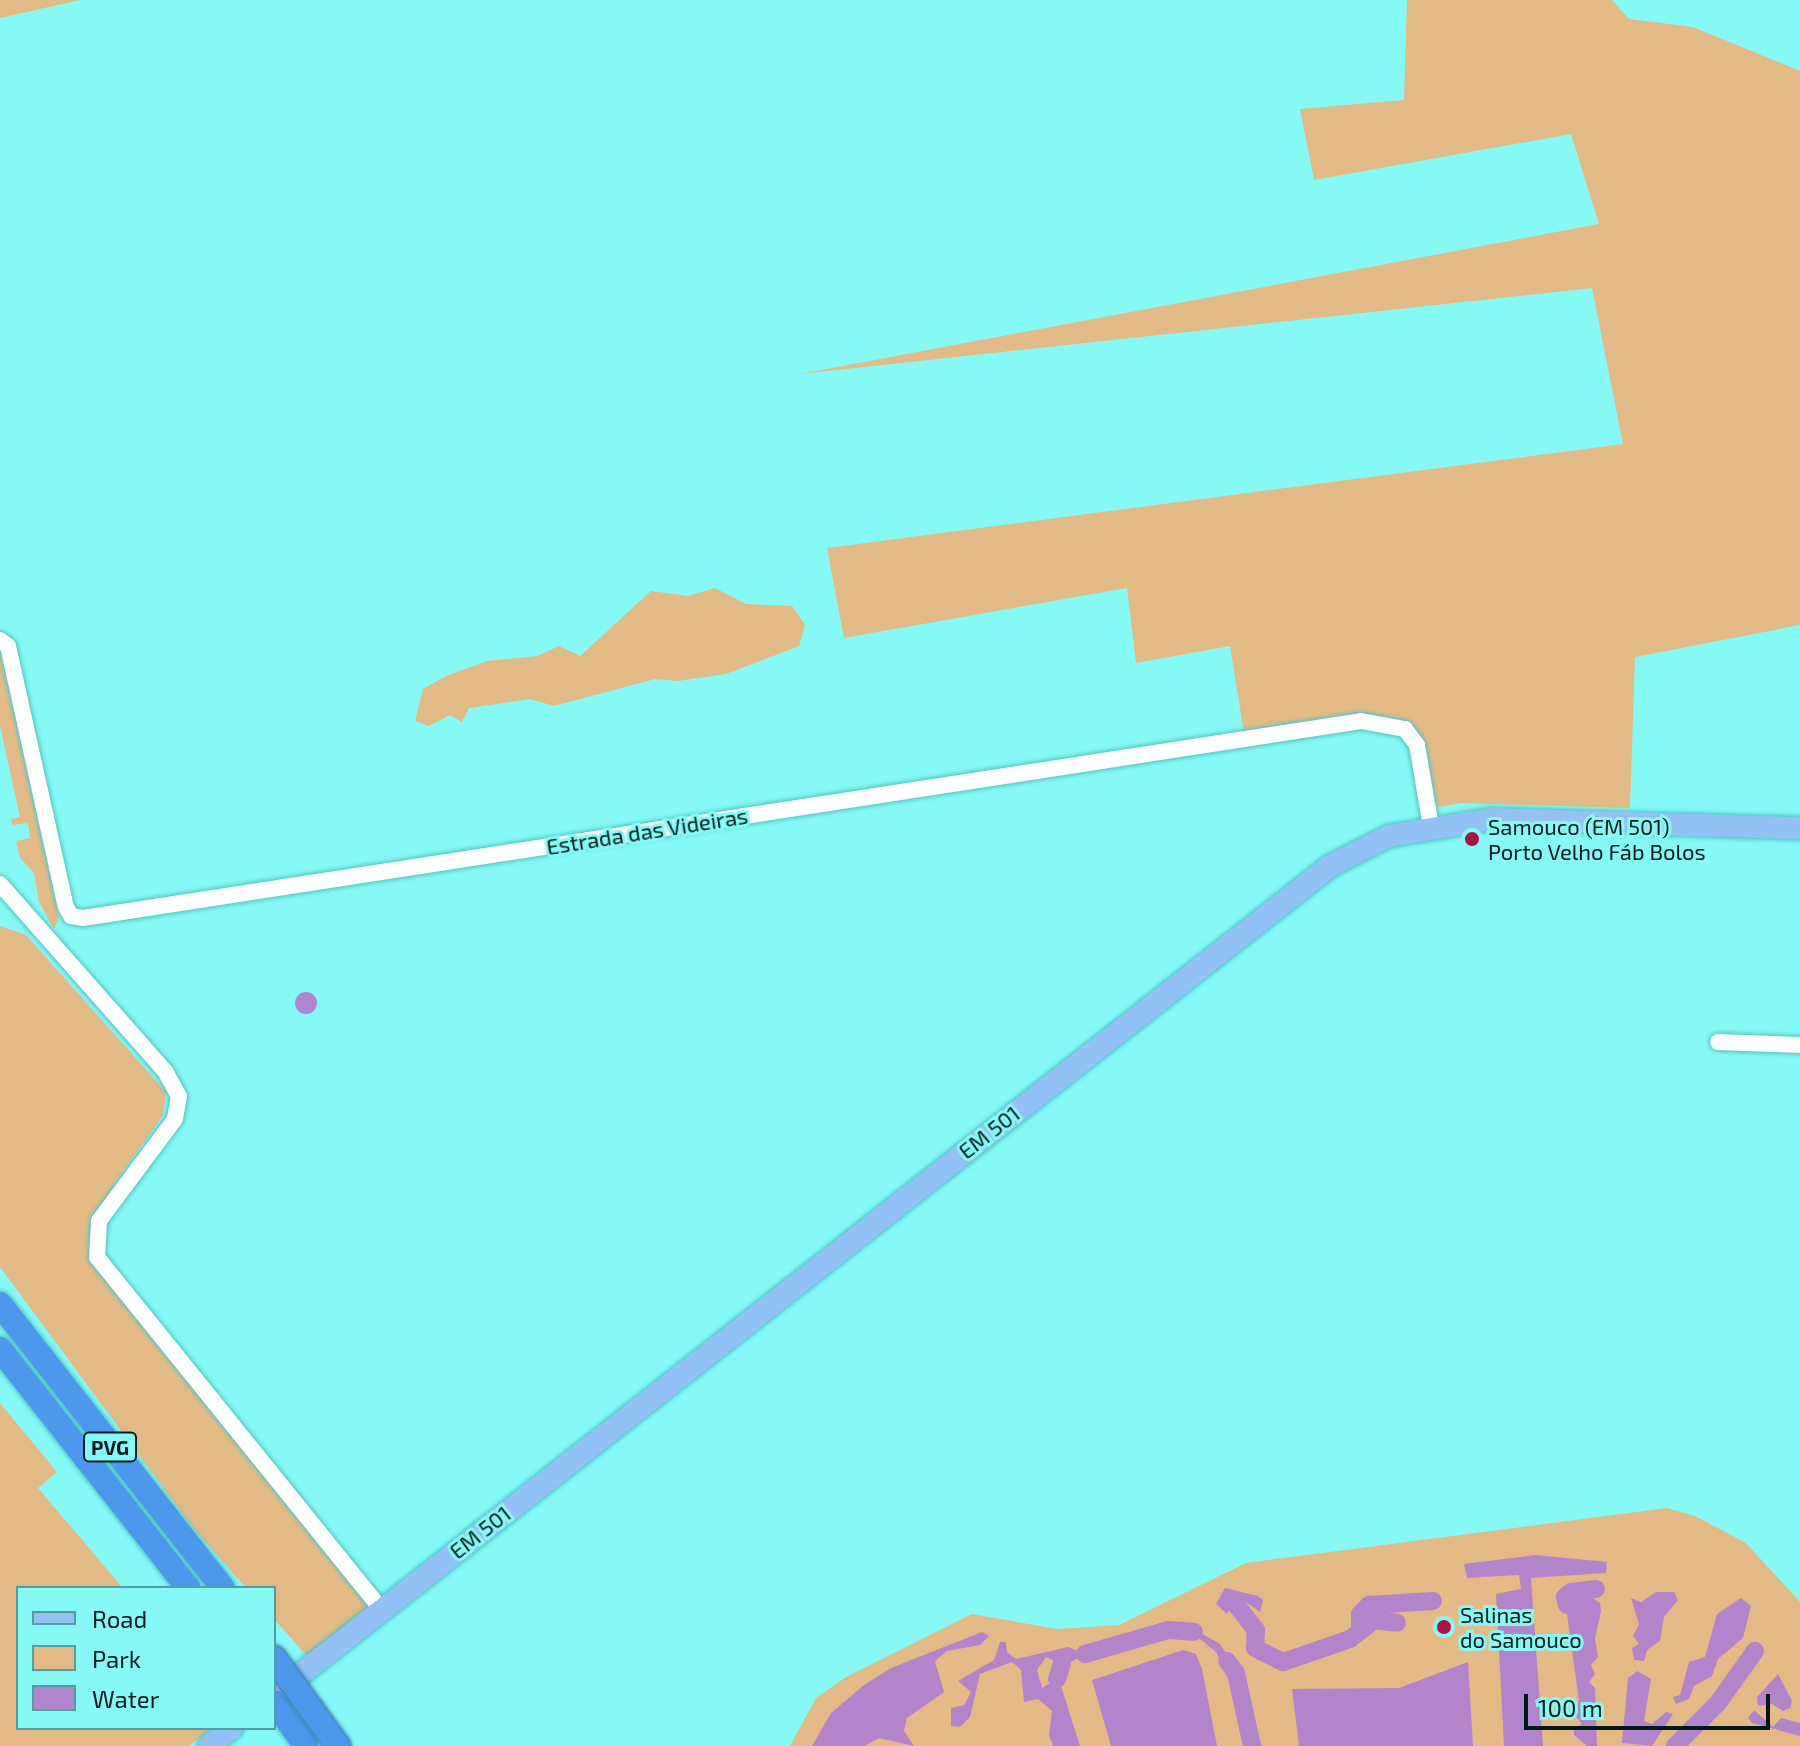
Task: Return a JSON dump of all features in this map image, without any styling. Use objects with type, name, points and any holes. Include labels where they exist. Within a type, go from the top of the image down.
[{"type":"highway","name":"PVG","points":[[1,1304],[221,1586]]},
{"type":"highway","name":"PVG","points":[[0,1349],[186,1586]]},
{"type":"highway","points":[[276,1661],[338,1746]]},
{"type":"highway","points":[[276,1705],[306,1746]]},
{"type":"main road","name":"EM 501","points":[[276,1693],[1330,866],[1389,836],[1431,827],[1530,819],[1800,828]]},
{"type":"main road","points":[[209,1746],[229,1730]]},
{"type":"street","name":"Estrada das Videiras","points":[[0,640],[8,646],[66,907],[71,916],[83,918],[1361,721],[1405,729],[1417,745],[1431,827]]},
{"type":"street","points":[[0,884],[165,1071],[179,1096],[175,1119],[99,1221],[97,1257],[381,1609]]},
{"type":"street","points":[[1718,1042],[1800,1045]]},
{"type":"green space","points":[[0,0],[80,0],[0,18]]},
{"type":"green space","points":[[1407,0],[1612,0],[1629,19],[1693,27],[1800,71],[1800,625],[1635,657],[1630,808],[1461,803],[1428,809],[1417,745],[1382,721],[1245,739],[1230,646],[1136,663],[1127,588],[844,638],[827,548],[1623,444],[1592,288],[800,374],[1599,224],[1571,134],[1314,180],[1300,109],[1404,100]]},
{"type":"green space","points":[[715,588],[746,604],[792,606],[805,625],[799,646],[726,674],[678,681],[655,679],[554,706],[530,699],[469,708],[462,722],[450,715],[429,726],[415,721],[423,689],[446,676],[487,661],[537,656],[559,646],[580,656],[651,591],[688,596]]},
{"type":"green space","points":[[0,650],[59,917],[54,929],[39,902],[34,873],[20,858],[16,841],[30,838],[28,823],[12,825],[11,819],[20,817],[0,726]]},
{"type":"green space","points":[[0,926],[26,935],[166,1092],[163,1115],[113,1186],[99,1221],[97,1257],[381,1609],[314,1664],[276,1621],[276,1586],[244,1586],[193,1528],[0,1267]]},
{"type":"green space","points":[[0,1403],[57,1472],[38,1488],[121,1586],[16,1586],[16,1730],[209,1730],[189,1746],[0,1746]]},
{"type":"green space","name":"Salinas do Samouco","points":[[1667,1508],[1695,1516],[1746,1543],[1800,1602],[1800,1746],[790,1746],[816,1698],[846,1677],[972,1614],[1057,1629],[1119,1625],[1246,1563]]},
{"type":"water","points":[[306,992],[314,995],[317,1003],[314,1011],[306,1014],[298,1011],[295,1003],[298,995]]},
{"type":"water","points":[[1535,1555],[1607,1562],[1606,1573],[1531,1578],[1543,1746],[1504,1746],[1496,1594],[1521,1589],[1519,1575],[1467,1578],[1464,1564]]},
{"type":"water","points":[[1225,1588],[1258,1596],[1263,1600],[1260,1612],[1243,1600],[1232,1603],[1227,1614],[1216,1604]]},
{"type":"water","points":[[1656,1592],[1674,1592],[1678,1600],[1664,1617],[1660,1641],[1647,1650],[1644,1661],[1634,1660],[1632,1648],[1639,1644],[1633,1636],[1639,1624],[1631,1598],[1641,1602]]},
{"type":"water","points":[[1589,1596],[1600,1603],[1601,1611],[1595,1639],[1598,1657],[1591,1665],[1595,1674],[1589,1682],[1595,1688],[1597,1746],[1587,1746],[1574,1735],[1574,1729],[1582,1724],[1574,1714],[1579,1701],[1566,1607],[1570,1601]]},
{"type":"water","points":[[1741,1598],[1751,1606],[1743,1638],[1718,1659],[1712,1676],[1694,1686],[1689,1699],[1676,1704],[1673,1697],[1680,1695],[1689,1662],[1705,1657],[1717,1614]]},
{"type":"water","points":[[1181,1622],[1220,1644],[1242,1679],[1227,1677],[1217,1653],[1203,1641],[1190,1634],[1170,1636],[1170,1627]]},
{"type":"water","points":[[982,1632],[989,1636],[980,1645],[947,1651],[935,1661],[944,1692],[907,1718],[904,1731],[914,1746],[879,1738],[865,1746],[812,1746],[831,1713],[864,1685],[891,1668]]},
{"type":"water","points":[[1000,1642],[1006,1642],[1007,1652],[1016,1659],[1068,1647],[1085,1654],[1064,1666],[1046,1657],[1037,1670],[1042,1688],[1057,1679],[1061,1686],[1080,1746],[1053,1746],[1049,1735],[1052,1711],[1038,1699],[1024,1702],[1021,1670],[1012,1662],[980,1674],[970,1717],[960,1727],[951,1726],[951,1708],[964,1705],[971,1692],[958,1681],[994,1660]]},
{"type":"water","points":[[1183,1650],[1196,1654],[1202,1669],[1217,1746],[1111,1746],[1092,1680]]},
{"type":"water","points":[[1468,1662],[1473,1746],[1299,1746],[1292,1689],[1399,1688]]},
{"type":"water","points":[[1637,1671],[1651,1679],[1644,1721],[1652,1724],[1666,1712],[1673,1714],[1652,1746],[1622,1743],[1628,1678]]},
{"type":"water","points":[[1778,1674],[1792,1701],[1790,1708],[1783,1711],[1772,1704],[1758,1706],[1757,1697]]},
{"type":"water","points":[[1754,1710],[1773,1727],[1781,1718],[1800,1723],[1800,1736],[1752,1723],[1748,1718]]},
{"type":"waterway","points":[[1567,1605],[1565,1597],[1571,1592],[1596,1589]]},
{"type":"waterway","points":[[1360,1628],[1360,1614],[1369,1605],[1433,1601]]},
{"type":"waterway","points":[[1234,1602],[1256,1630],[1255,1648],[1283,1662],[1350,1639],[1374,1620],[1397,1623]]},
{"type":"waterway","points":[[1085,1654],[1168,1630],[1194,1632]]},
{"type":"waterway","points":[[1675,1746],[1718,1703],[1755,1651]]},
{"type":"waterway","points":[[1227,1661],[1236,1673],[1252,1746]]},
{"type":"waterway","points":[[1057,1679],[1062,1664]]},
{"type":"place","name":"Samouco (EM 501) Porto Velho Fáb Bolos","points":[[1472,839]]},
{"type":"place","name":"Salinas do Samouco","points":[[1444,1627]]}]
